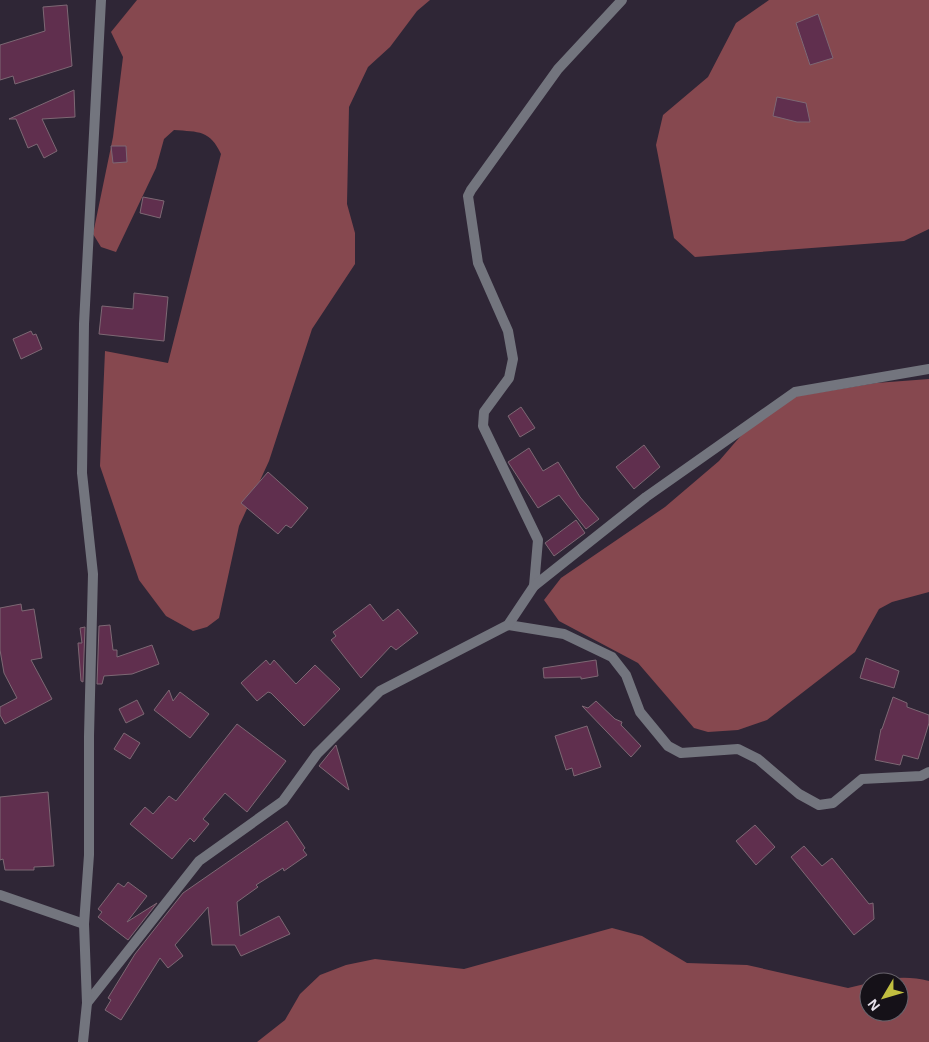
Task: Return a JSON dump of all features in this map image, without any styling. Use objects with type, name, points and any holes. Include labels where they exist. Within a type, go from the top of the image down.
[{"type":"street","points":[[83,1042],[86,1002],[84,924],[89,855],[89,736],[93,574],[82,473],[84,324],[101,0]]},
{"type":"street","points":[[534,586],[538,540],[483,426],[484,412],[508,378],[514,359],[508,331],[478,263],[468,196],[558,69],[622,0]]},
{"type":"street","points":[[86,1002],[199,861],[283,801],[317,754],[380,691],[508,625],[534,586],[646,497],[796,392],[929,369]]},
{"type":"street","points":[[508,625],[564,634],[612,657],[626,675],[640,712],[668,746],[681,753],[738,749],[758,759],[799,794],[819,805],[833,803],[862,780],[921,776],[929,772]]},
{"type":"street","points":[[0,895],[84,924]]},
{"type":"shaded area","points":[[137,0],[430,0],[417,11],[390,47],[368,67],[349,107],[347,204],[355,233],[355,264],[312,329],[269,461],[239,526],[219,618],[207,627],[193,631],[166,616],[139,580],[100,466],[105,351],[168,363],[221,154],[213,140],[208,136],[197,132],[174,130],[164,139],[156,168],[116,252],[101,247],[93,234],[113,137],[123,57],[111,32]]},
{"type":"shaded area","points":[[769,0],[929,0],[929,229],[904,241],[695,257],[674,238],[656,145],[663,115],[708,77],[736,23]]},
{"type":"shaded area","points":[[929,379],[929,592],[892,602],[879,609],[855,652],[767,720],[738,730],[708,732],[694,728],[638,663],[559,621],[544,600],[561,578],[665,507],[719,461],[757,417],[779,399],[876,383]]},
{"type":"shaded area","points":[[612,928],[642,936],[687,963],[747,965],[848,988],[859,985],[859,1022],[909,1022],[909,978],[929,981],[929,1042],[257,1042],[285,1020],[300,994],[320,975],[346,965],[375,959],[464,969]]},
{"type":"building","points":[[67,5],[72,66],[15,84],[13,76],[0,80],[0,45],[45,31],[43,7]]},
{"type":"building","points":[[818,14],[833,58],[810,65],[796,23]]},
{"type":"building","points":[[74,90],[75,117],[42,119],[57,151],[44,158],[37,144],[28,148],[16,119],[9,119]]},
{"type":"building","points":[[777,97],[806,103],[810,122],[797,122],[773,116]]},
{"type":"building","points":[[111,146],[126,146],[127,162],[113,163]]},
{"type":"building","points":[[143,197],[164,201],[160,218],[140,213]]},
{"type":"building","points":[[134,293],[168,297],[164,341],[99,334],[102,306],[133,309]]},
{"type":"building","points":[[31,331],[33,335],[36,334],[42,349],[21,359],[13,339]]},
{"type":"building","points":[[521,407],[535,428],[520,437],[508,416]]},
{"type":"building","points":[[644,445],[660,467],[634,489],[616,467]]},
{"type":"building","points":[[529,448],[543,471],[558,462],[580,497],[599,519],[586,529],[559,495],[538,508],[508,462]]},
{"type":"building","points":[[268,472],[308,508],[291,528],[286,525],[278,534],[241,503]]},
{"type":"building","points":[[576,520],[585,533],[554,556],[545,543]]},
{"type":"building","points":[[21,604],[22,611],[34,609],[42,658],[31,660],[52,699],[5,724],[0,715],[0,707],[17,698],[4,673],[0,650],[0,608]]},
{"type":"building","points":[[370,604],[383,621],[398,609],[418,633],[396,650],[391,646],[361,678],[331,640],[336,636],[333,632]]},
{"type":"building","points":[[110,625],[113,650],[117,650],[117,657],[152,645],[159,664],[132,674],[104,676],[102,684],[97,684],[99,626]]},
{"type":"building","points":[[85,627],[83,682],[81,681],[78,643],[82,643],[80,628]]},
{"type":"building","points":[[866,658],[899,671],[894,688],[860,678]]},
{"type":"building","points":[[266,660],[270,665],[274,660],[296,684],[315,665],[340,689],[304,726],[271,693],[268,692],[257,701],[241,683]]},
{"type":"building","points":[[596,660],[598,676],[581,679],[581,677],[544,678],[543,668]]},
{"type":"building","points":[[169,690],[173,701],[180,692],[209,714],[190,738],[154,710]]},
{"type":"building","points":[[893,697],[907,703],[907,707],[929,715],[929,723],[918,759],[903,755],[900,765],[875,760],[881,729]]},
{"type":"building","points":[[137,700],[144,714],[126,723],[119,709]]},
{"type":"building","points":[[596,701],[615,719],[622,722],[621,725],[641,746],[631,757],[582,706],[588,708]]},
{"type":"building","points":[[237,724],[286,761],[247,812],[225,793],[203,819],[209,824],[194,842],[190,838],[172,859],[130,824],[145,807],[153,814],[169,796],[176,801]]},
{"type":"building","points":[[587,726],[601,767],[574,776],[572,768],[566,770],[555,736]]},
{"type":"building","points":[[124,733],[140,743],[130,759],[114,749]]},
{"type":"building","points":[[336,745],[349,790],[319,766]]},
{"type":"building","points":[[48,792],[54,866],[34,867],[34,870],[5,870],[3,859],[0,860],[0,797]]},
{"type":"building","points":[[287,821],[305,848],[303,850],[307,855],[284,871],[283,868],[256,885],[258,887],[237,902],[240,936],[279,916],[290,934],[241,956],[235,945],[212,945],[208,907],[175,945],[183,956],[168,968],[160,958],[121,1020],[105,1010],[111,1000],[108,998],[135,954],[183,893]]},
{"type":"building","points":[[755,825],[775,847],[756,865],[736,841]]},
{"type":"building","points":[[804,846],[822,866],[832,858],[869,904],[873,903],[874,919],[854,935],[791,857]]},
{"type":"building","points":[[128,882],[147,896],[127,922],[157,903],[128,940],[98,917],[102,912],[98,909],[118,883],[124,887]]}]
